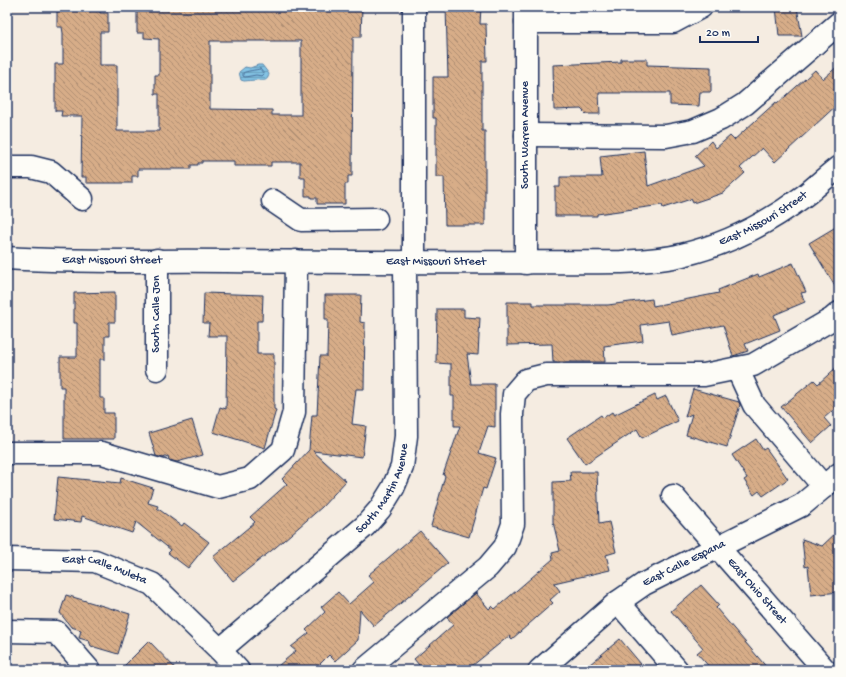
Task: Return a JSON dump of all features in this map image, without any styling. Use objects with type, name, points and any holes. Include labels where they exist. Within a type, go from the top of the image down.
[{"type":"street","name":"South Martin Avenue","points":[[220,650],[366,526],[380,509],[393,488],[402,467],[406,436],[414,7]]},
{"type":"street","points":[[526,15],[635,15],[673,22],[701,7]]},
{"type":"street","name":"South Warren Avenue","points":[[526,15],[526,263]]},
{"type":"street","points":[[526,135],[666,136],[693,131],[721,119],[745,104],[839,23]]},
{"type":"street","points":[[7,167],[31,167],[51,172],[82,200]]},
{"type":"street","name":"East Missouri Street","points":[[7,258],[39,260],[526,263],[621,262],[651,260],[682,255],[713,246],[743,233],[772,218],[804,196],[839,167]]},
{"type":"street","points":[[273,201],[301,220],[376,219]]},
{"type":"street","name":"South Calle Jon","points":[[157,260],[157,369]]},
{"type":"street","points":[[7,454],[102,453],[218,487],[250,479],[283,450],[294,412],[296,261]]},
{"type":"street","points":[[364,670],[488,566],[505,547],[513,524],[512,414],[514,394],[526,380],[546,375],[704,375],[753,365],[832,319],[839,313]]},
{"type":"street","points":[[737,368],[754,406],[831,480]]},
{"type":"street","name":"East Calle Espana","points":[[540,670],[618,602],[644,584],[802,505],[831,480]]},
{"type":"street","name":"East Ohio Street","points":[[672,496],[824,670]]},
{"type":"street","name":"East Calle Muleta","points":[[7,559],[95,561],[152,584],[220,650],[238,670]]},
{"type":"street","points":[[618,602],[677,670]]},
{"type":"street","points":[[7,631],[56,632],[89,670]]},
{"type":"water","points":[[262,65],[269,74],[267,79],[241,80],[239,72],[245,67],[250,68]]},
{"type":"building","points":[[69,7],[100,7],[100,13],[108,13],[108,32],[100,32],[100,65],[117,65],[117,131],[159,131],[159,94],[155,94],[155,75],[159,75],[159,39],[144,38],[144,33],[137,33],[137,7],[362,7],[361,37],[353,37],[352,176],[348,176],[348,184],[345,184],[345,204],[317,204],[317,198],[305,196],[305,177],[300,177],[300,162],[271,162],[271,166],[234,166],[234,161],[202,161],[202,163],[198,163],[198,165],[191,165],[191,169],[138,169],[138,176],[132,176],[132,183],[86,183],[86,177],[81,177],[82,116],[61,116],[62,111],[55,111],[55,64],[63,64],[63,33],[62,27],[57,27],[57,11],[69,11]],"holes":[[[210,41],[301,41],[301,115],[272,115],[272,110],[210,109]]]},
{"type":"building","points":[[446,7],[481,7],[480,24],[486,24],[487,61],[482,61],[482,131],[485,131],[485,225],[445,225],[444,177],[436,177],[436,118],[433,118],[433,77],[448,77]]},
{"type":"building","points":[[776,7],[797,7],[802,36],[779,36]]},
{"type":"building","points":[[621,59],[647,59],[647,65],[711,67],[711,92],[700,92],[699,106],[670,105],[670,93],[599,93],[600,114],[586,114],[581,109],[554,110],[553,65],[621,62]]},
{"type":"building","points":[[839,65],[839,103],[775,162],[762,148],[740,168],[745,173],[723,193],[693,203],[691,199],[663,208],[662,205],[597,214],[597,216],[555,216],[555,187],[560,187],[560,177],[602,177],[600,156],[644,151],[648,186],[704,166],[695,156],[711,141],[716,148],[730,136],[734,140],[776,102],[777,104],[815,70],[823,79]]},
{"type":"building","points":[[839,225],[839,293],[809,243]]},
{"type":"building","points":[[793,263],[806,292],[801,293],[805,302],[774,315],[780,330],[745,344],[748,351],[733,356],[723,325],[672,335],[669,321],[641,325],[643,341],[604,346],[605,362],[553,362],[552,344],[507,345],[507,302],[533,302],[533,305],[608,305],[652,299],[653,306],[719,293],[718,290],[758,274],[759,277]]},
{"type":"building","points":[[115,292],[115,322],[109,322],[109,336],[105,336],[105,359],[100,359],[100,398],[104,398],[104,413],[114,413],[114,439],[64,439],[64,387],[60,387],[60,357],[77,357],[77,323],[74,323],[74,293]]},
{"type":"building","points":[[204,293],[263,295],[262,321],[257,321],[257,354],[274,354],[274,409],[276,410],[265,448],[213,432],[220,407],[226,409],[227,336],[208,336],[209,323],[203,323]]},
{"type":"building","points":[[325,295],[361,295],[360,322],[365,323],[364,389],[356,389],[352,424],[366,426],[362,457],[313,451],[346,481],[322,507],[276,547],[233,581],[213,557],[255,522],[250,517],[287,484],[282,479],[309,450],[312,415],[317,415],[320,356],[327,356],[328,319],[325,319]]},
{"type":"building","points":[[437,309],[464,309],[464,317],[480,318],[478,355],[467,354],[471,384],[495,384],[495,427],[488,426],[479,453],[496,458],[486,489],[483,488],[469,537],[431,526],[445,476],[443,475],[460,426],[454,426],[454,396],[451,396],[451,364],[436,363]]},
{"type":"building","points":[[839,365],[839,405],[824,418],[831,426],[812,443],[781,407],[814,380],[818,384]]},
{"type":"building","points":[[693,389],[739,402],[740,405],[727,447],[686,435],[692,414],[685,417]]},
{"type":"building","points":[[655,395],[657,400],[666,396],[678,421],[642,438],[637,429],[585,464],[567,438],[601,415],[603,418],[612,412],[614,415]]},
{"type":"building","points":[[192,420],[203,455],[177,462],[169,460],[168,456],[163,458],[156,456],[149,433]]},
{"type":"building","points":[[756,439],[763,450],[766,448],[788,479],[763,496],[759,491],[754,495],[744,480],[747,478],[732,455]]},
{"type":"building","points":[[570,472],[597,472],[599,524],[609,522],[616,552],[606,555],[610,570],[554,583],[560,591],[550,600],[553,603],[512,639],[509,636],[467,670],[423,670],[414,659],[453,625],[447,617],[476,593],[489,609],[492,606],[495,609],[553,559],[552,553],[560,551],[553,522],[553,482],[571,481]]},
{"type":"building","points":[[58,477],[120,483],[121,478],[153,488],[148,503],[158,506],[157,508],[182,526],[184,523],[209,542],[188,568],[168,553],[171,550],[136,522],[132,533],[82,516],[81,522],[54,519]]},
{"type":"building","points":[[839,530],[839,592],[811,595],[808,566],[805,567],[802,539],[822,546]]},
{"type":"building","points":[[420,531],[448,563],[374,626],[360,610],[358,640],[335,661],[329,655],[314,670],[273,670],[296,651],[291,647],[309,633],[306,630],[325,612],[321,607],[338,592],[349,604],[374,582],[368,575]]},
{"type":"building","points":[[701,585],[719,605],[716,608],[769,670],[712,670],[697,653],[703,648],[671,611]]},
{"type":"building","points":[[66,595],[130,614],[118,654],[91,646],[89,641],[79,638],[81,630],[71,627],[60,613]]},
{"type":"building","points":[[620,639],[646,670],[583,670]]},
{"type":"building","points":[[149,641],[177,670],[120,670]]}]
